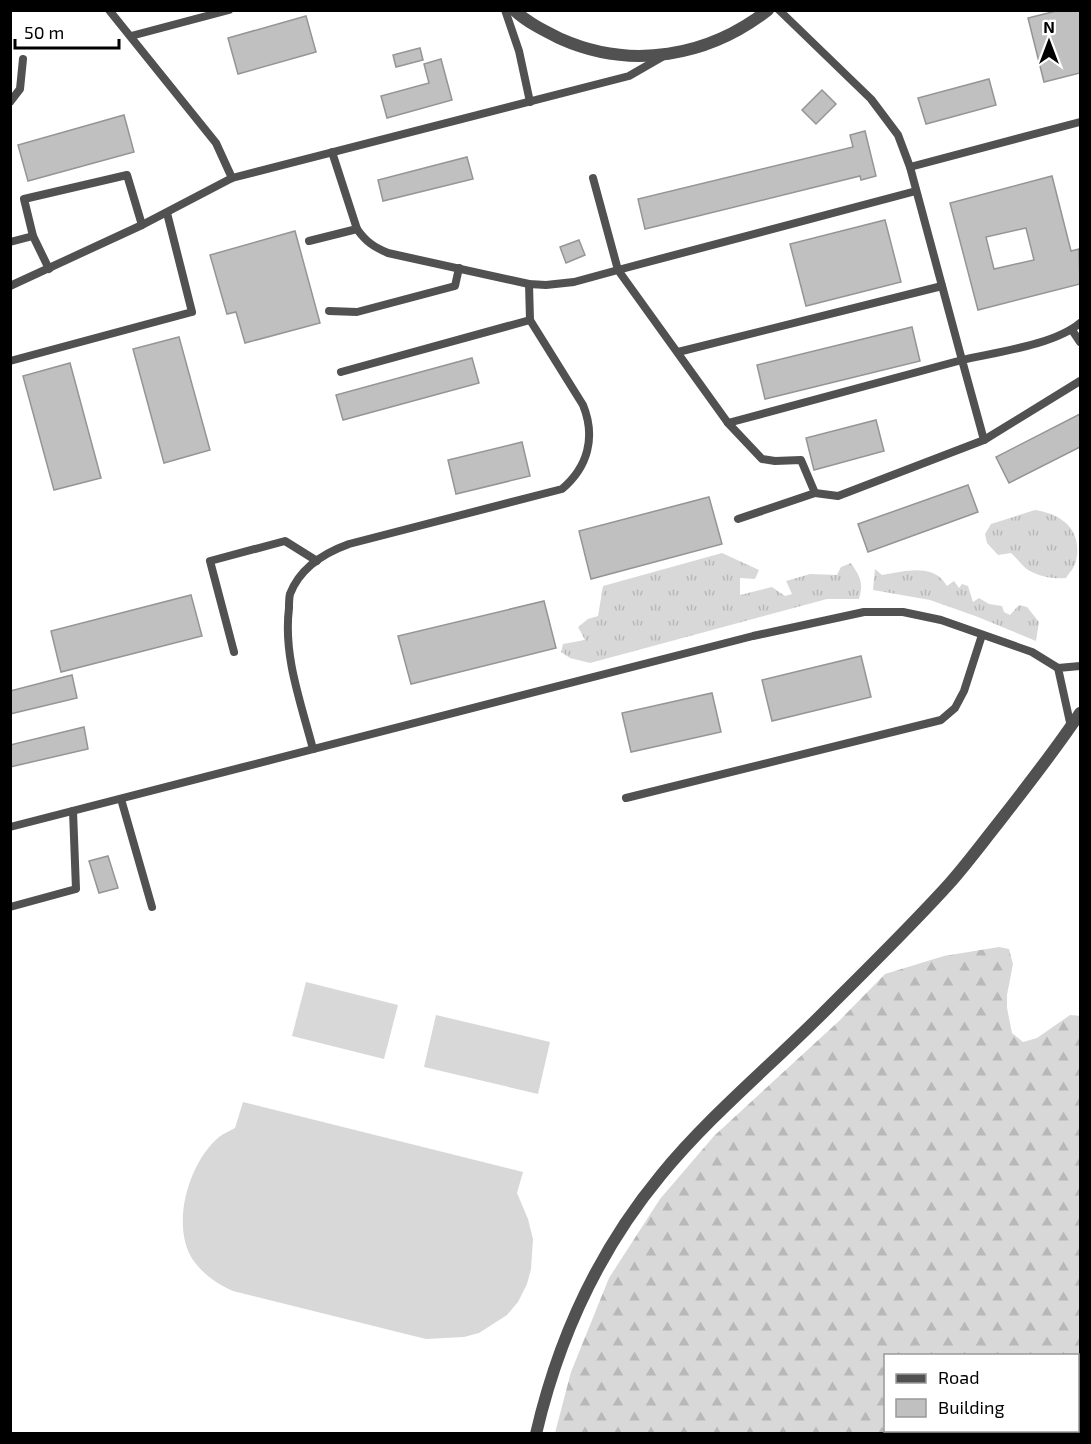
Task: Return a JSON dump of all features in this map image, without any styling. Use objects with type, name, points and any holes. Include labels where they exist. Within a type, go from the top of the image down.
[{"type":"street","points":[[514,10],[535,25],[576,45],[623,55],[663,56],[716,41],[751,23],[768,10]]},
{"type":"street","points":[[536,1434],[545,1395],[559,1355],[593,1278],[616,1236],[661,1175],[714,1118],[829,1008],[950,884],[1080,713]]},
{"type":"lane","points":[[109,10],[216,143],[232,178]]},
{"type":"lane","points":[[131,36],[229,10]]},
{"type":"lane","points":[[505,10],[519,51],[530,102]]},
{"type":"lane","points":[[779,10],[871,99],[898,135],[910,167],[984,440]]},
{"type":"lane","points":[[10,286],[167,213],[232,178],[629,76],[663,56]]},
{"type":"lane","points":[[10,102],[20,89],[23,59]]},
{"type":"lane","points":[[910,167],[1080,122]]},
{"type":"lane","points":[[332,152],[357,229],[364,240],[375,248],[388,253],[530,284],[567,283],[916,190]]},
{"type":"lane","points":[[49,269],[33,236],[24,199],[127,175],[142,225]]},
{"type":"lane","points":[[593,178],[618,270],[728,423],[762,459],[801,460],[815,493]]},
{"type":"lane","points":[[10,361],[192,312],[167,213]]},
{"type":"lane","points":[[309,241],[357,229]]},
{"type":"lane","points":[[10,242],[33,236]]},
{"type":"lane","points":[[329,311],[357,312],[455,286],[459,268]]},
{"type":"lane","points":[[313,749],[289,655],[286,628],[290,594],[306,569],[331,551],[349,544],[562,489],[574,479],[584,464],[590,434],[589,420],[583,405],[530,320],[530,284]]},
{"type":"lane","points":[[678,352],[942,286]]},
{"type":"lane","points":[[341,372],[530,320]]},
{"type":"lane","points":[[728,423],[962,360],[1056,338],[1080,323]]},
{"type":"lane","points":[[1072,330],[1080,342]]},
{"type":"lane","points":[[738,519],[815,493],[838,496],[984,440],[1080,381]]},
{"type":"lane","points":[[234,652],[210,561],[285,541],[317,561]]},
{"type":"lane","points":[[10,827],[753,636],[864,612],[903,612],[940,620],[1032,652],[1058,668],[1080,666]]},
{"type":"lane","points":[[626,798],[941,720],[955,708],[964,691],[982,635]]},
{"type":"lane","points":[[1058,668],[1071,726]]},
{"type":"lane","points":[[121,799],[152,907]]},
{"type":"lane","points":[[10,907],[76,889],[73,811]]},
{"type":"green space","points":[[1035,510],[1054,515],[1068,525],[1073,532],[1077,550],[1076,561],[1066,578],[1047,577],[1033,572],[1011,553],[998,555],[987,543],[985,534],[991,524]]},
{"type":"green space","points":[[722,553],[759,570],[755,579],[740,578],[740,595],[772,587],[785,596],[792,594],[786,581],[810,574],[837,575],[841,567],[851,563],[860,580],[859,599],[827,599],[590,663],[570,658],[561,652],[563,644],[585,640],[578,627],[588,619],[598,616],[603,586]]},
{"type":"green space","points":[[875,569],[882,575],[926,571],[941,579],[947,586],[954,581],[959,588],[962,584],[968,586],[973,602],[979,598],[989,604],[1002,606],[1004,612],[1010,615],[1019,605],[1027,607],[1039,622],[1036,641],[930,600],[873,590]]},
{"type":"green space","points":[[999,947],[1009,949],[1013,964],[1007,1008],[1012,1033],[1023,1042],[1037,1038],[1070,1015],[1080,1016],[1080,1433],[555,1433],[571,1372],[609,1278],[660,1199],[714,1136],[839,1021],[885,974],[944,956]]},
{"type":"green space","points":[[306,982],[398,1005],[384,1059],[292,1036]]},
{"type":"green space","points":[[436,1015],[550,1042],[538,1094],[424,1067]]},
{"type":"green space","points":[[243,1102],[523,1172],[517,1193],[528,1219],[533,1239],[531,1269],[518,1302],[507,1315],[479,1333],[464,1337],[426,1339],[233,1291],[211,1278],[193,1260],[186,1246],[183,1212],[186,1195],[199,1162],[208,1148],[219,1137],[235,1128]]},
{"type":"building","points":[[1060,10],[1080,10],[1080,73],[1044,82],[1028,18]]},
{"type":"building","points":[[306,16],[316,52],[238,74],[228,38]]},
{"type":"building","points":[[420,48],[423,60],[396,67],[393,55]]},
{"type":"building","points":[[441,59],[452,100],[387,118],[381,96],[429,83],[424,64]]},
{"type":"building","points":[[989,79],[996,105],[926,124],[918,98]]},
{"type":"building","points":[[822,90],[836,104],[816,124],[802,110]]},
{"type":"building","points":[[124,115],[134,152],[28,181],[18,145]]},
{"type":"building","points":[[865,131],[876,176],[861,180],[860,176],[645,229],[638,199],[853,147],[850,135]]},
{"type":"building","points":[[467,157],[473,179],[383,201],[378,180]]},
{"type":"building","points":[[1052,176],[1071,251],[1079,249],[1080,284],[978,310],[950,203]],"holes":[[[1026,228],[1034,260],[994,269],[986,237]]]},
{"type":"building","points":[[885,220],[901,282],[806,306],[790,244]]},
{"type":"building","points":[[295,231],[320,323],[245,343],[236,312],[227,314],[210,255]]},
{"type":"building","points":[[579,240],[585,255],[566,263],[560,247]]},
{"type":"building","points":[[912,327],[920,361],[765,399],[757,365]]},
{"type":"building","points":[[179,337],[210,450],[164,463],[133,349]]},
{"type":"building","points":[[472,358],[479,383],[343,420],[336,395]]},
{"type":"building","points":[[70,363],[101,478],[54,490],[23,376]]},
{"type":"building","points":[[1080,414],[1080,447],[1009,483],[996,457]]},
{"type":"building","points":[[876,420],[884,451],[814,470],[806,438]]},
{"type":"building","points":[[522,442],[530,476],[456,494],[448,460]]},
{"type":"building","points":[[968,485],[978,512],[868,552],[858,524]]},
{"type":"building","points":[[709,497],[722,544],[591,579],[579,531]]},
{"type":"building","points":[[191,595],[202,636],[61,672],[51,631]]},
{"type":"building","points":[[544,601],[556,648],[411,684],[398,636]]},
{"type":"building","points":[[861,656],[871,697],[772,721],[762,680]]},
{"type":"building","points":[[72,675],[77,698],[10,714],[10,691]]},
{"type":"building","points":[[712,693],[721,732],[631,752],[622,713]]},
{"type":"building","points":[[84,727],[88,749],[10,767],[10,745]]},
{"type":"building","points":[[108,856],[118,888],[99,893],[89,861]]}]
